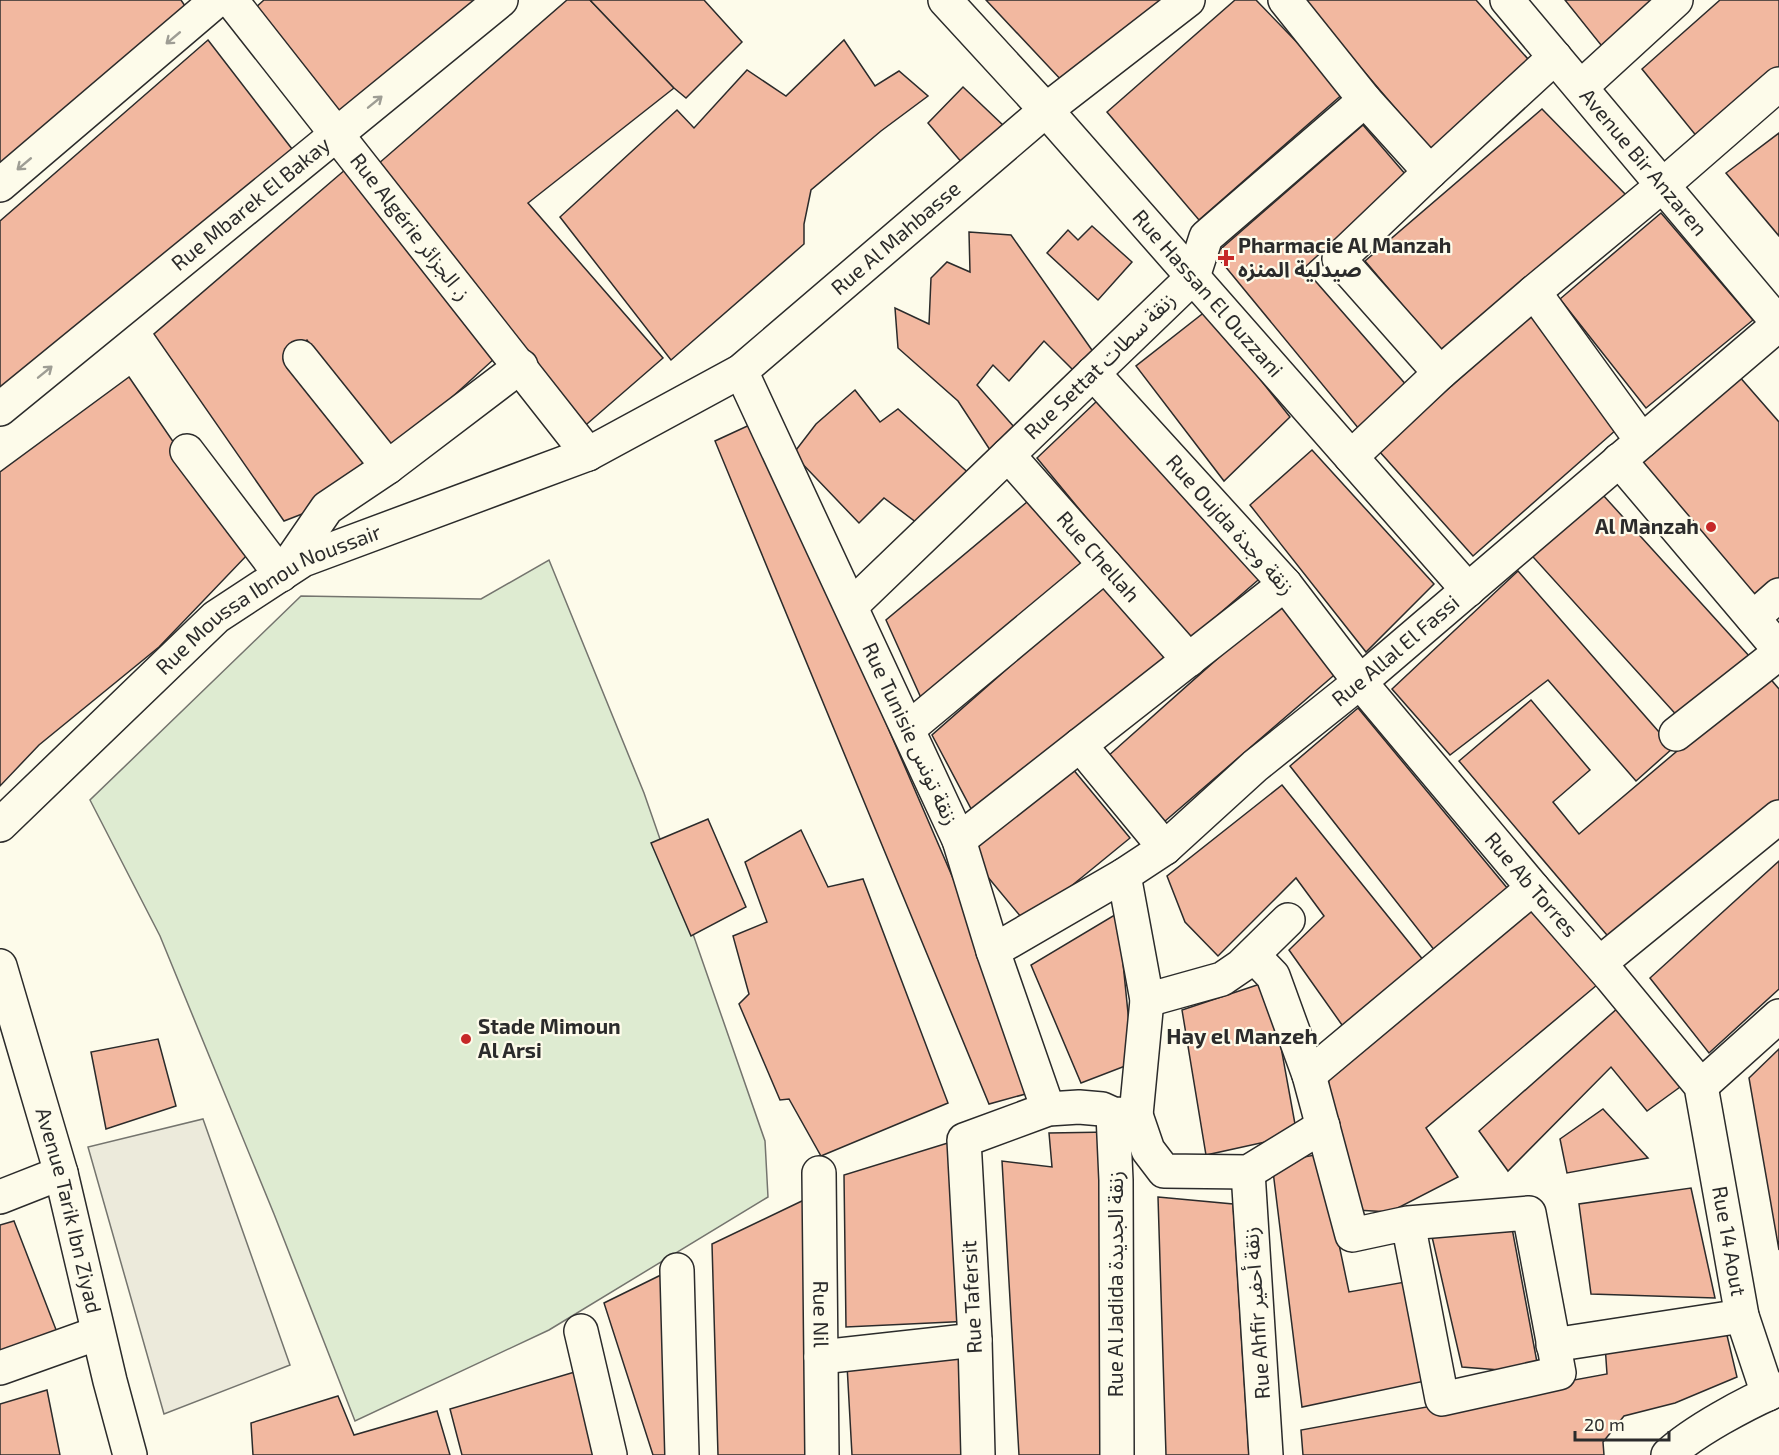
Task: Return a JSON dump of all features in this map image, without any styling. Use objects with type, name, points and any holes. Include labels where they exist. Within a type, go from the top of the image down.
[{"type":"street","points":[[0,185],[217,0]]},
{"type":"street","name":"Rue Algérie ز. الجزائر","points":[[231,0],[588,454]]},
{"type":"street","name":"Rue Mbarek El Bakay","points":[[0,409],[501,0]]},
{"type":"street","name":"Rue Hassan El Ouzzani","points":[[945,0],[1046,110],[1468,590]]},
{"type":"street","name":"Rue Al Mahbasse","points":[[588,454],[741,371],[1046,110],[1188,0]]},
{"type":"street","points":[[1286,0],[1365,100],[1430,172]]},
{"type":"street","name":"Avenue Bir Anzaren","points":[[1507,0],[1779,324]]},
{"type":"street","points":[[1581,87],[1676,0]]},
{"type":"street","points":[[1440,373],[1339,259],[1555,57]]},
{"type":"street","points":[[1351,457],[1440,373],[1779,84]]},
{"type":"street","name":"Rue Settat زنقة سطات","points":[[851,606],[1193,277],[1206,237],[1365,100]]},
{"type":"street","points":[[1534,292],[1630,451],[1779,651],[1676,734]]},
{"type":"street","name":"Rue Allal El Fassi","points":[[993,951],[1125,875],[1165,848],[1255,766],[1360,682],[1779,324]]},
{"type":"street","points":[[300,357],[388,467]]},
{"type":"street","points":[[187,450],[281,575],[327,508],[388,467],[520,366]]},
{"type":"street","name":"Rue Tunisie زنقة تونس","points":[[741,371],[959,840],[993,951],[1048,1109]]},
{"type":"street","name":"Rue Oujda زنقة وجدة","points":[[1093,373],[1285,584],[1360,682]]},
{"type":"street","name":"Rue Moussa Ibnou Noussair","points":[[0,825],[216,617],[303,560],[588,454]]},
{"type":"street","name":"Rue Chellah","points":[[1008,455],[1189,660]]},
{"type":"street","points":[[908,729],[1105,565]]},
{"type":"street","points":[[959,840],[1285,584]]},
{"type":"street","points":[[1753,618],[1779,595]]},
{"type":"street","name":"Rue Ab Torres","points":[[1360,682],[1533,888],[1600,963],[1701,1086]]},
{"type":"street","points":[[1080,745],[1165,848]]},
{"type":"street","points":[[1600,963],[1779,817]]},
{"type":"street","points":[[1125,875],[1147,1000],[1125,1114],[1164,1171],[1248,1172],[1323,1126]]},
{"type":"street","points":[[1309,1075],[1533,888]]},
{"type":"street","points":[[1147,1000],[1221,979],[1242,966],[1288,920]]},
{"type":"street","points":[[1253,955],[1274,976],[1309,1075],[1352,1235],[1408,1223],[1529,1213],[1559,1373],[1442,1399],[1408,1223]]},
{"type":"street","name":"Avenue Tarik Ibn Ziyad","points":[[0,966],[8,1023],[61,1173],[98,1333],[130,1455]]},
{"type":"street","points":[[1701,1086],[1779,1016]]},
{"type":"street","name":"Rue 14 Aout","points":[[1701,1086],[1742,1316],[1773,1392]]},
{"type":"street","points":[[1048,1109],[1079,1107],[1125,1114]]},
{"type":"street","name":"Rue Tafersit","points":[[978,1455],[975,1340],[964,1140],[1048,1109]]},
{"type":"street","name":"Rue Al Jadida زنقة الجديدة","points":[[1117,1455],[1116,1180],[1125,1114]]},
{"type":"street","name":"Rue Ahfir زنقة أحفير","points":[[1248,1172],[1266,1455]]},
{"type":"street","points":[[0,1197],[61,1173]]},
{"type":"street","name":"Rue Nil","points":[[819,1173],[822,1455]]},
{"type":"street","points":[[677,1270],[682,1455]]},
{"type":"street","points":[[1553,1345],[1742,1316]]},
{"type":"street","points":[[581,1331],[610,1455]]},
{"type":"street","points":[[0,1368],[98,1333]]},
{"type":"street","points":[[821,1357],[975,1340]]},
{"type":"street","points":[[1668,1455],[1722,1418],[1773,1392]]},
{"type":"green space","name":"Stade Mimoun Al Arsi","points":[[549,560],[644,793],[765,1141],[768,1197],[549,1330],[355,1421],[274,1214],[160,936],[90,800],[301,596],[481,599]]},
{"type":"shaded area","points":[[203,1119],[290,1365],[164,1414],[88,1147]]},
{"type":"building","points":[[0,0],[181,0],[185,6],[0,173]]},
{"type":"building","points":[[264,0],[488,0],[343,121],[253,10]]},
{"type":"building","points":[[567,0],[590,0],[674,88],[528,203],[663,358],[580,430],[378,164]]},
{"type":"building","points":[[590,0],[704,0],[742,42],[686,98]]},
{"type":"building","points":[[986,0],[1162,0],[1064,83]]},
{"type":"building","points":[[1235,0],[1256,0],[1345,92],[1199,220],[1107,112]]},
{"type":"building","points":[[1303,0],[1476,0],[1535,67],[1437,157]]},
{"type":"building","points":[[1565,0],[1661,0],[1605,50]]},
{"type":"building","points":[[1720,0],[1779,0],[1779,67],[1698,138],[1642,69]]},
{"type":"building","points":[[208,40],[299,158],[0,405],[0,221]]},
{"type":"building","points":[[844,40],[875,86],[899,71],[928,96],[881,131],[811,190],[804,224],[804,244],[671,360],[560,217],[677,110],[694,128],[747,70],[786,96]]},
{"type":"building","points":[[963,87],[1006,128],[963,164],[928,123]]},
{"type":"building","points":[[1542,109],[1626,195],[1450,361],[1365,261]]},
{"type":"building","points":[[1363,125],[1406,175],[1304,268],[1408,387],[1359,429],[1215,254]]},
{"type":"building","points":[[1779,133],[1779,236],[1726,173]]},
{"type":"building","points":[[353,163],[494,359],[395,449],[351,402],[307,340],[286,354],[377,469],[341,499],[284,521],[154,334]]},
{"type":"building","points":[[1661,213],[1753,320],[1646,408],[1560,299]]},
{"type":"building","points":[[1092,226],[1132,262],[1098,300],[1047,253],[1068,230],[1078,240]]},
{"type":"building","points":[[969,232],[1011,235],[1094,353],[1075,372],[1044,341],[1009,381],[993,365],[977,385],[1015,428],[992,453],[958,401],[898,348],[895,308],[929,324],[931,278],[947,262],[970,272]]},
{"type":"building","points":[[1206,311],[1290,417],[1224,481],[1136,366]]},
{"type":"building","points":[[1535,311],[1625,422],[1473,556],[1379,451]]},
{"type":"building","points":[[1731,367],[1779,422],[1779,581],[1756,601],[1629,456]]},
{"type":"building","points":[[129,377],[249,553],[159,647],[39,745],[0,786],[0,472]]},
{"type":"building","points":[[855,390],[880,422],[898,409],[974,478],[925,529],[884,498],[859,523],[793,454],[816,424]]},
{"type":"building","points":[[1098,400],[1265,574],[1188,641],[1037,458]]},
{"type":"building","points":[[756,422],[1044,1089],[989,1104],[715,441]]},
{"type":"building","points":[[1312,450],[1434,584],[1366,652],[1250,505]]},
{"type":"building","points":[[1593,484],[1750,657],[1681,720],[1524,547]]},
{"type":"building","points":[[1027,502],[1085,566],[926,709],[886,620]]},
{"type":"building","points":[[1518,571],[1673,748],[1636,781],[1548,680],[1450,755],[1392,689]]},
{"type":"building","points":[[1101,586],[1168,657],[976,818],[932,735]]},
{"type":"building","points":[[1280,603],[1340,670],[1164,822],[1107,757]]},
{"type":"building","points":[[1767,675],[1779,689],[1779,801],[1612,941],[1459,761],[1531,700],[1590,770],[1553,802],[1579,834]]},
{"type":"building","points":[[1358,708],[1508,889],[1435,951],[1290,766]]},
{"type":"building","points":[[1067,762],[1130,838],[1026,923],[963,847]]},
{"type":"building","points":[[1282,785],[1424,961],[1347,1032],[1289,950],[1324,916],[1296,878],[1218,956],[1185,922],[1167,876]]},
{"type":"building","points":[[708,819],[746,907],[691,936],[651,843]]},
{"type":"building","points":[[801,830],[828,887],[863,879],[948,1103],[821,1156],[789,1099],[780,1100],[739,1004],[749,994],[733,936],[767,922],[745,862]]},
{"type":"building","points":[[1779,861],[1779,989],[1709,1053],[1650,978]]},
{"type":"building","points":[[1532,910],[1597,985],[1426,1128],[1458,1177],[1390,1212],[1356,1210],[1339,1152],[1328,1078]]},
{"type":"building","points":[[1118,913],[1133,1063],[1081,1083],[1031,965]]},
{"type":"building","points":[[1269,981],[1297,1135],[1206,1155],[1182,1010]]},
{"type":"building","points":[[1619,1007],[1687,1082],[1647,1111],[1611,1067],[1508,1171],[1479,1131]]},
{"type":"building","points":[[158,1039],[176,1106],[106,1129],[91,1052]]},
{"type":"building","points":[[1779,1049],[1779,1250],[1749,1078]]},
{"type":"building","points":[[1603,1109],[1648,1158],[1567,1173],[1560,1139]]},
{"type":"building","points":[[1110,1132],[1128,1455],[1019,1455],[1002,1161],[1052,1167],[1049,1133]]},
{"type":"building","points":[[951,1142],[972,1321],[846,1327],[844,1175]]},
{"type":"building","points":[[1320,1154],[1349,1292],[1405,1282],[1425,1381],[1302,1407],[1272,1163]]},
{"type":"building","points":[[1691,1188],[1715,1298],[1591,1294],[1579,1204]]},
{"type":"building","points":[[1158,1197],[1233,1204],[1249,1455],[1166,1455]]},
{"type":"building","points":[[804,1200],[817,1455],[718,1455],[712,1244]]},
{"type":"building","points":[[14,1221],[60,1340],[0,1359],[0,1225]]},
{"type":"building","points":[[1430,1228],[1512,1228],[1539,1373],[1462,1367]]},
{"type":"building","points":[[667,1272],[688,1455],[653,1455],[604,1303]]},
{"type":"building","points":[[1725,1327],[1737,1377],[1675,1403],[1624,1416],[1603,1442],[1604,1455],[1303,1455],[1301,1430],[1607,1374],[1605,1345]]},
{"type":"building","points":[[965,1356],[974,1455],[852,1455],[847,1365]]},
{"type":"building","points":[[595,1366],[622,1455],[462,1455],[450,1409]]},
{"type":"building","points":[[47,1390],[60,1455],[0,1455],[0,1404]]},
{"type":"building","points":[[338,1396],[354,1435],[437,1411],[450,1455],[253,1455],[251,1423]]},
{"type":"place","name":"Pharmacie Al Manzah صيدلية المنزه","points":[[1226,258]]},
{"type":"place","name":"Al Manzah","points":[[1711,527]]},
{"type":"place","name":"Stade Mimoun Al Arsi","points":[[466,1039]]},
{"type":"district","name":"Hay el Manzeh","points":[[1242,1036]]}]
